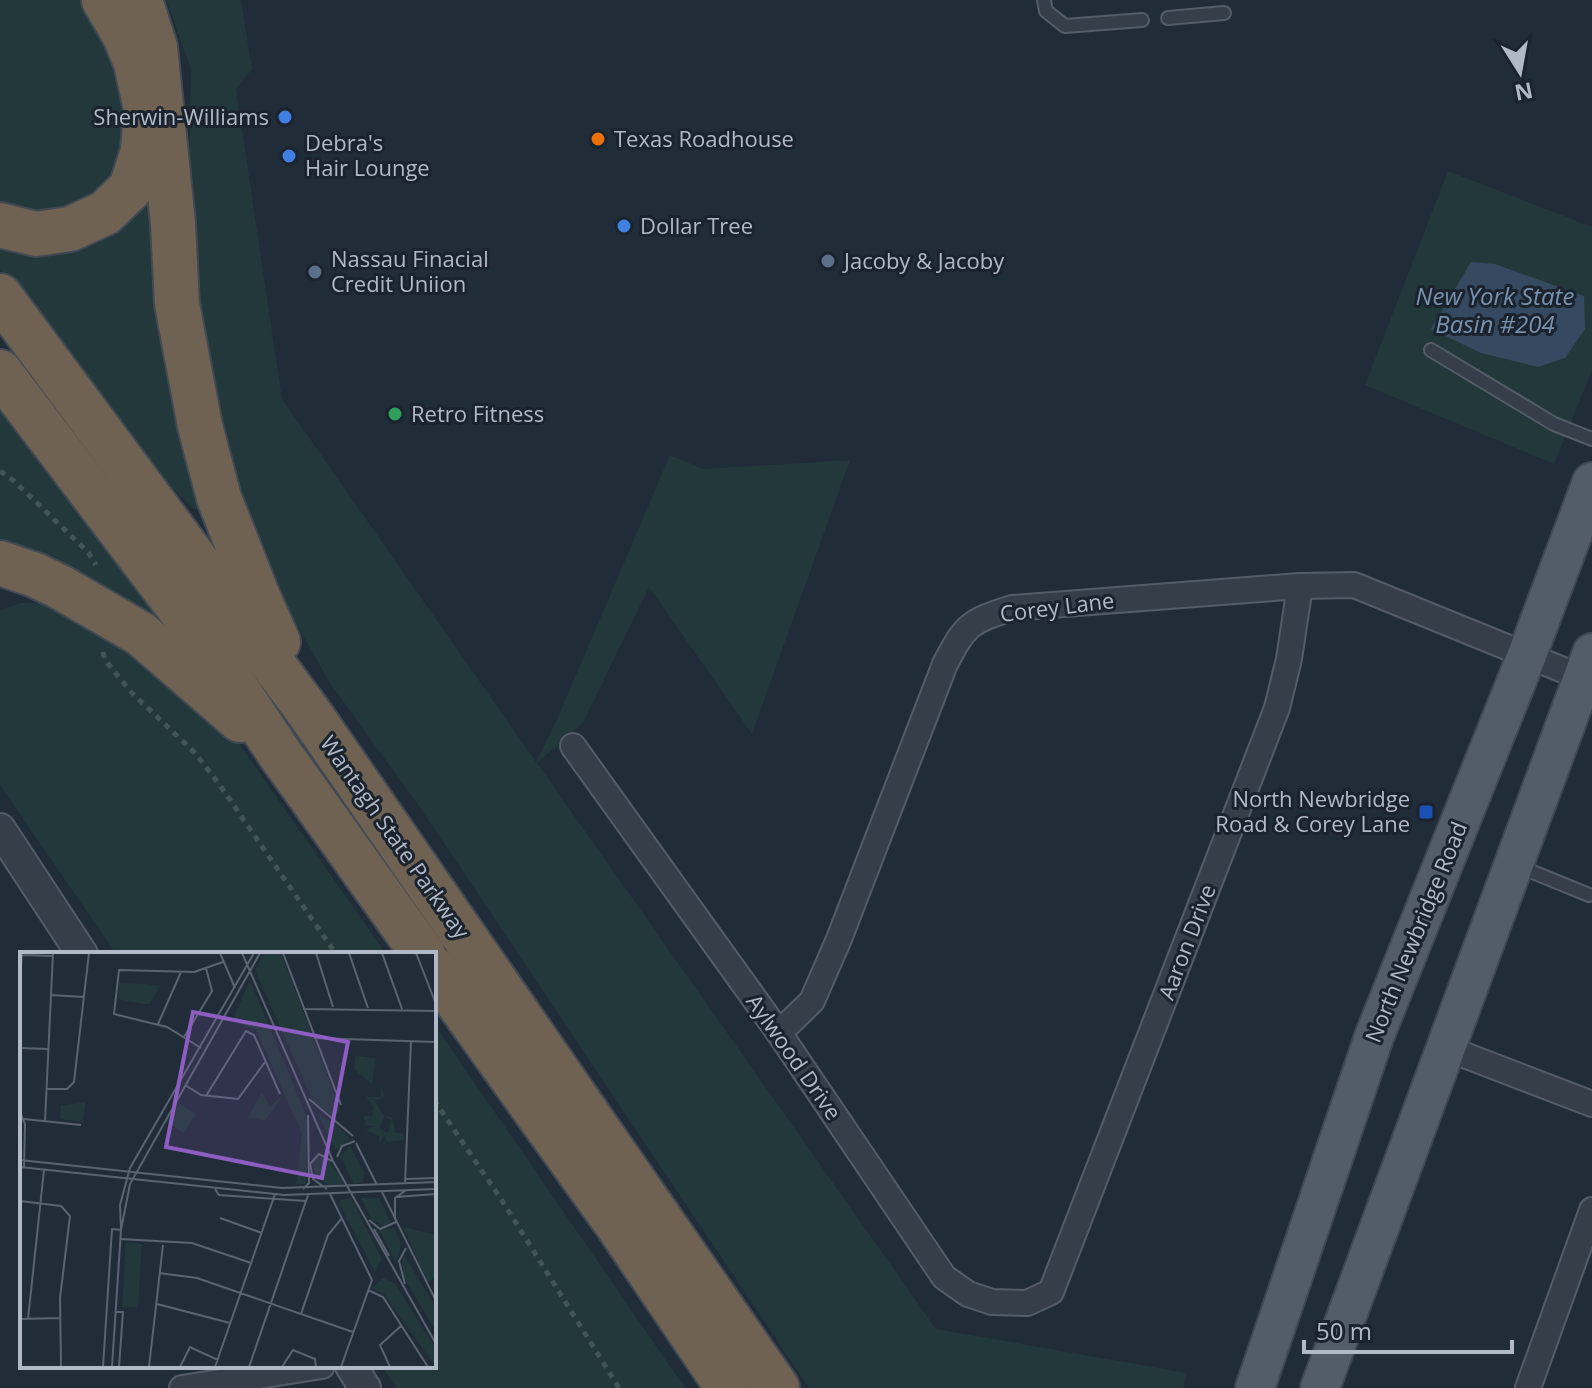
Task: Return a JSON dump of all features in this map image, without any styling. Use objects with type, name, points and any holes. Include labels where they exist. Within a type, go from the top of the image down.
[{"type":"highway","points":[[0,225],[36,234],[70,229],[105,213],[131,188],[143,151],[146,109],[136,63],[125,36],[104,0]]},
{"type":"highway","points":[[140,0],[155,47],[173,224],[177,304],[200,426],[219,498],[235,542],[310,714]]},
{"type":"highway","name":"Wantagh State Parkway","points":[[0,296],[310,714],[777,1388]]},
{"type":"highway","name":"Wantagh State Parkway","points":[[0,372],[210,649],[280,754],[422,952]]},
{"type":"highway","points":[[0,563],[60,587],[141,634],[280,754]]},
{"type":"highway","points":[[0,589],[33,582],[60,587]]},
{"type":"highway","name":"Wantagh State Parkway","points":[[436,972],[619,1227],[728,1388]]},
{"type":"main road","name":"North Newbridge Road","points":[[1255,1388],[1374,1037],[1527,655],[1592,482]]},
{"type":"main road","points":[[1320,1388],[1587,666]]},
{"type":"street","name":"Corey Lane","points":[[779,1033],[812,1001],[945,664],[960,635],[978,619],[1012,608],[1300,586],[1354,585],[1527,655],[1587,666]]},
{"type":"street","name":"Aaron Drive","points":[[1051,1292],[1277,708],[1289,659],[1300,586]]},
{"type":"street","name":"Aylwood Drive","points":[[573,746],[779,1033],[944,1277],[968,1294],[992,1302],[1027,1303],[1051,1292]]},
{"type":"street","points":[[0,829],[81,952]]},
{"type":"street","points":[[1446,1048],[1592,1104]]},
{"type":"street","points":[[1528,1388],[1592,1210]]},
{"type":"street","points":[[182,1388],[309,1368]]},
{"type":"street","points":[[352,1368],[365,1388]]},
{"type":"lane","points":[[1044,0],[1046,11],[1065,26],[1142,20]]},
{"type":"lane","points":[[1168,18],[1224,13]]},
{"type":"lane","points":[[1431,350],[1554,424],[1592,439]]},
{"type":"lane","points":[[1514,864],[1589,895]]},
{"type":"path","points":[[0,471],[88,552],[102,575],[98,634],[105,660],[130,691],[195,753],[335,952]]},
{"type":"path","points":[[436,1103],[503,1202],[619,1388]]},
{"type":"green space","points":[[0,0],[86,0],[132,106],[127,167],[89,209],[0,214]]},
{"type":"green space","points":[[166,0],[241,0],[252,69],[236,89],[282,399],[536,762],[670,455],[703,469],[850,460],[752,734],[649,587],[583,723],[537,763],[936,1329],[1187,1373],[1183,1388],[809,1388],[421,809],[330,683],[265,569],[227,469],[187,259],[191,69]]},
{"type":"green space","points":[[1448,171],[1592,227],[1592,370],[1554,464],[1365,385]]},
{"type":"green space","points":[[146,201],[154,207],[153,296],[175,408],[200,509],[194,509],[143,459],[0,270],[0,244]]},
{"type":"green space","points":[[0,400],[169,626],[164,633],[0,547]]},
{"type":"green space","points":[[20,603],[60,603],[184,687],[238,742],[385,952],[115,952],[0,785],[0,611]]},
{"type":"green space","points":[[436,1027],[685,1388],[396,1388],[383,1368],[436,1368]]},
{"type":"water","name":"New York State Basin #204","points":[[1471,262],[1495,264],[1584,296],[1585,329],[1565,358],[1538,367],[1481,353],[1431,329]]},
{"type":"place","name":"Sherwin-Williams","points":[[285,117]]},
{"type":"place","name":"Texas Roadhouse","points":[[598,139]]},
{"type":"place","name":"Debra's Hair Lounge","points":[[289,156]]},
{"type":"place","name":"Dollar Tree","points":[[624,226]]},
{"type":"place","name":"Jacoby & Jacoby","points":[[828,261]]},
{"type":"place","name":"Nassau Finacial Credit Uniion","points":[[315,272]]},
{"type":"place","name":"Retro Fitness","points":[[395,414]]},
{"type":"place","name":"North Newbridge Road & Corey Lane","points":[[1426,812]]}]
